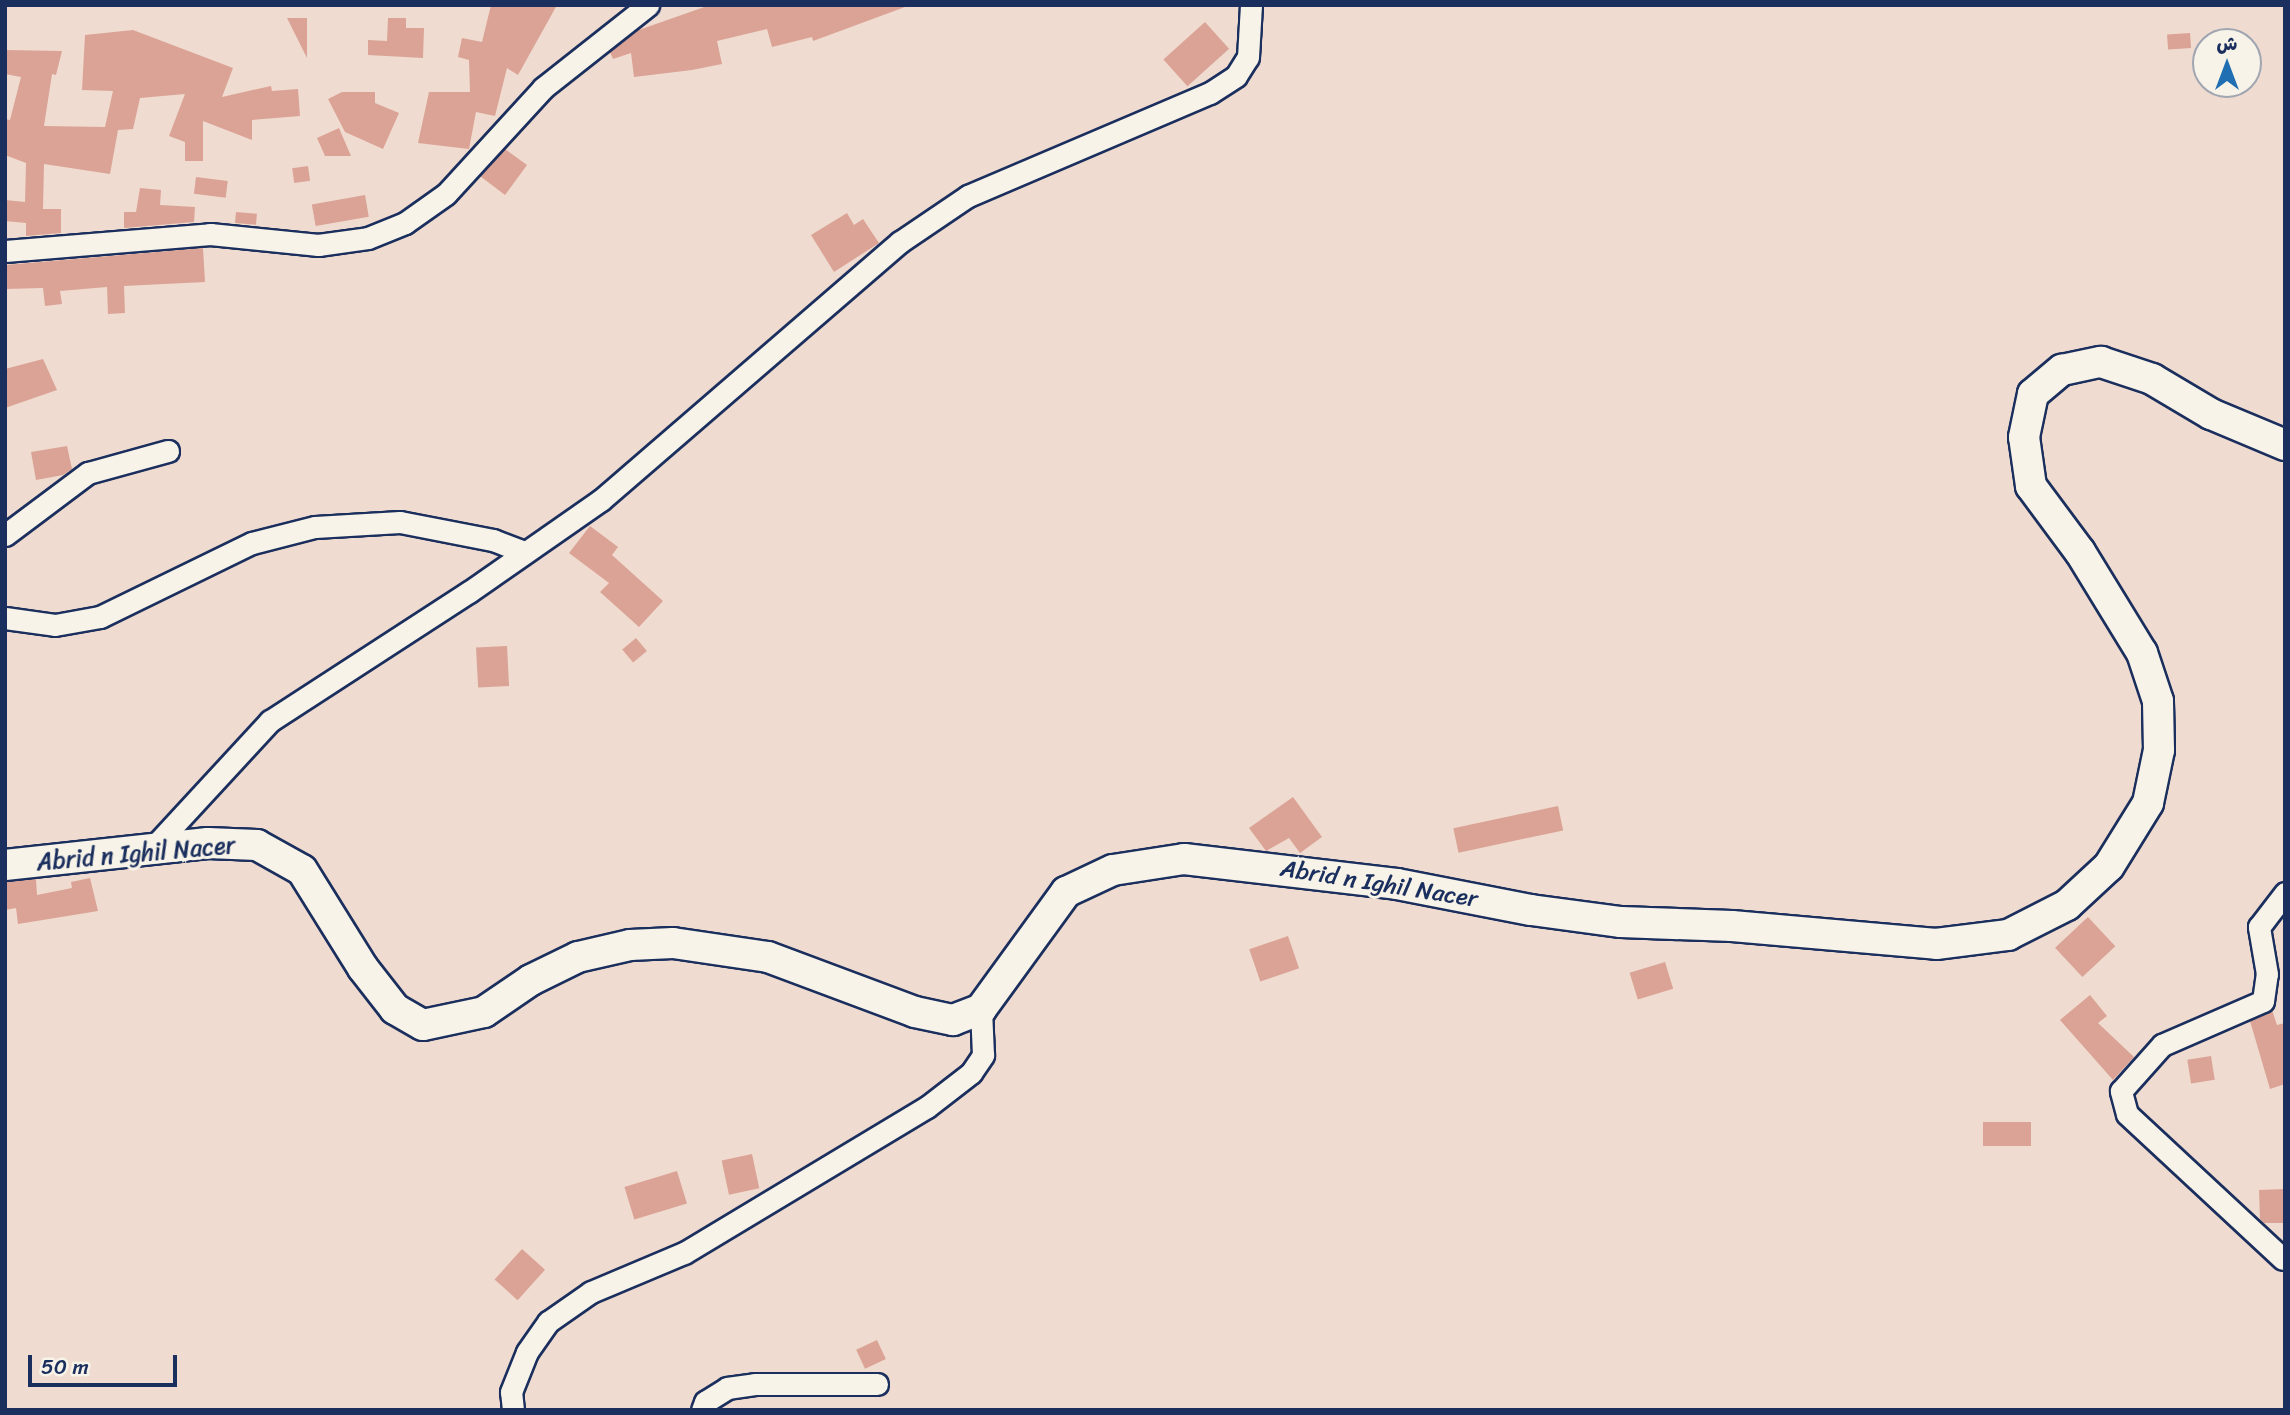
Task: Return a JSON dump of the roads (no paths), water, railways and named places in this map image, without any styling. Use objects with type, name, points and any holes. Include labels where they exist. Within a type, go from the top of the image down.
[{"type":"street","points":[[5,251],[210,234],[317,246],[368,238],[405,223],[446,194],[543,88],[648,5]]},
{"type":"street","points":[[151,850],[270,721],[601,500],[900,242],[968,196],[1210,93],[1236,76],[1248,57],[1251,5]]},
{"type":"street","name":"Abrid n Ighil Nacer","points":[[5,865],[208,842],[257,845],[302,870],[379,988],[396,1009],[423,1025],[484,1012],[531,981],[579,957],[630,945],[673,943],[768,957],[915,1012],[953,1020],[981,1009],[1066,892],[1113,870],[1184,859],[1397,884],[1531,910],[1621,922],[1732,926],[1936,944],[2008,935],[2067,905],[2109,866],[2148,803],[2159,750],[2158,701],[2142,653],[2080,552],[2031,486],[2024,437],[2033,394],[2062,370],[2101,362],[2152,379],[2211,414],[2285,445]]},
{"type":"street","points":[[5,535],[88,473],[168,451]]},
{"type":"street","points":[[5,618],[55,625],[100,617],[252,542],[315,527],[400,522],[493,540],[524,552]]},
{"type":"street","points":[[2283,1259],[2127,1114],[2121,1091],[2162,1045],[2263,1001],[2267,974],[2259,927],[2285,893]]},
{"type":"street","points":[[513,1410],[511,1392],[527,1352],[548,1322],[591,1292],[684,1254],[928,1107],[971,1073],[983,1055],[981,1009]]},
{"type":"street","points":[[702,1410],[705,1402],[727,1388],[755,1384],[877,1384]]}]
